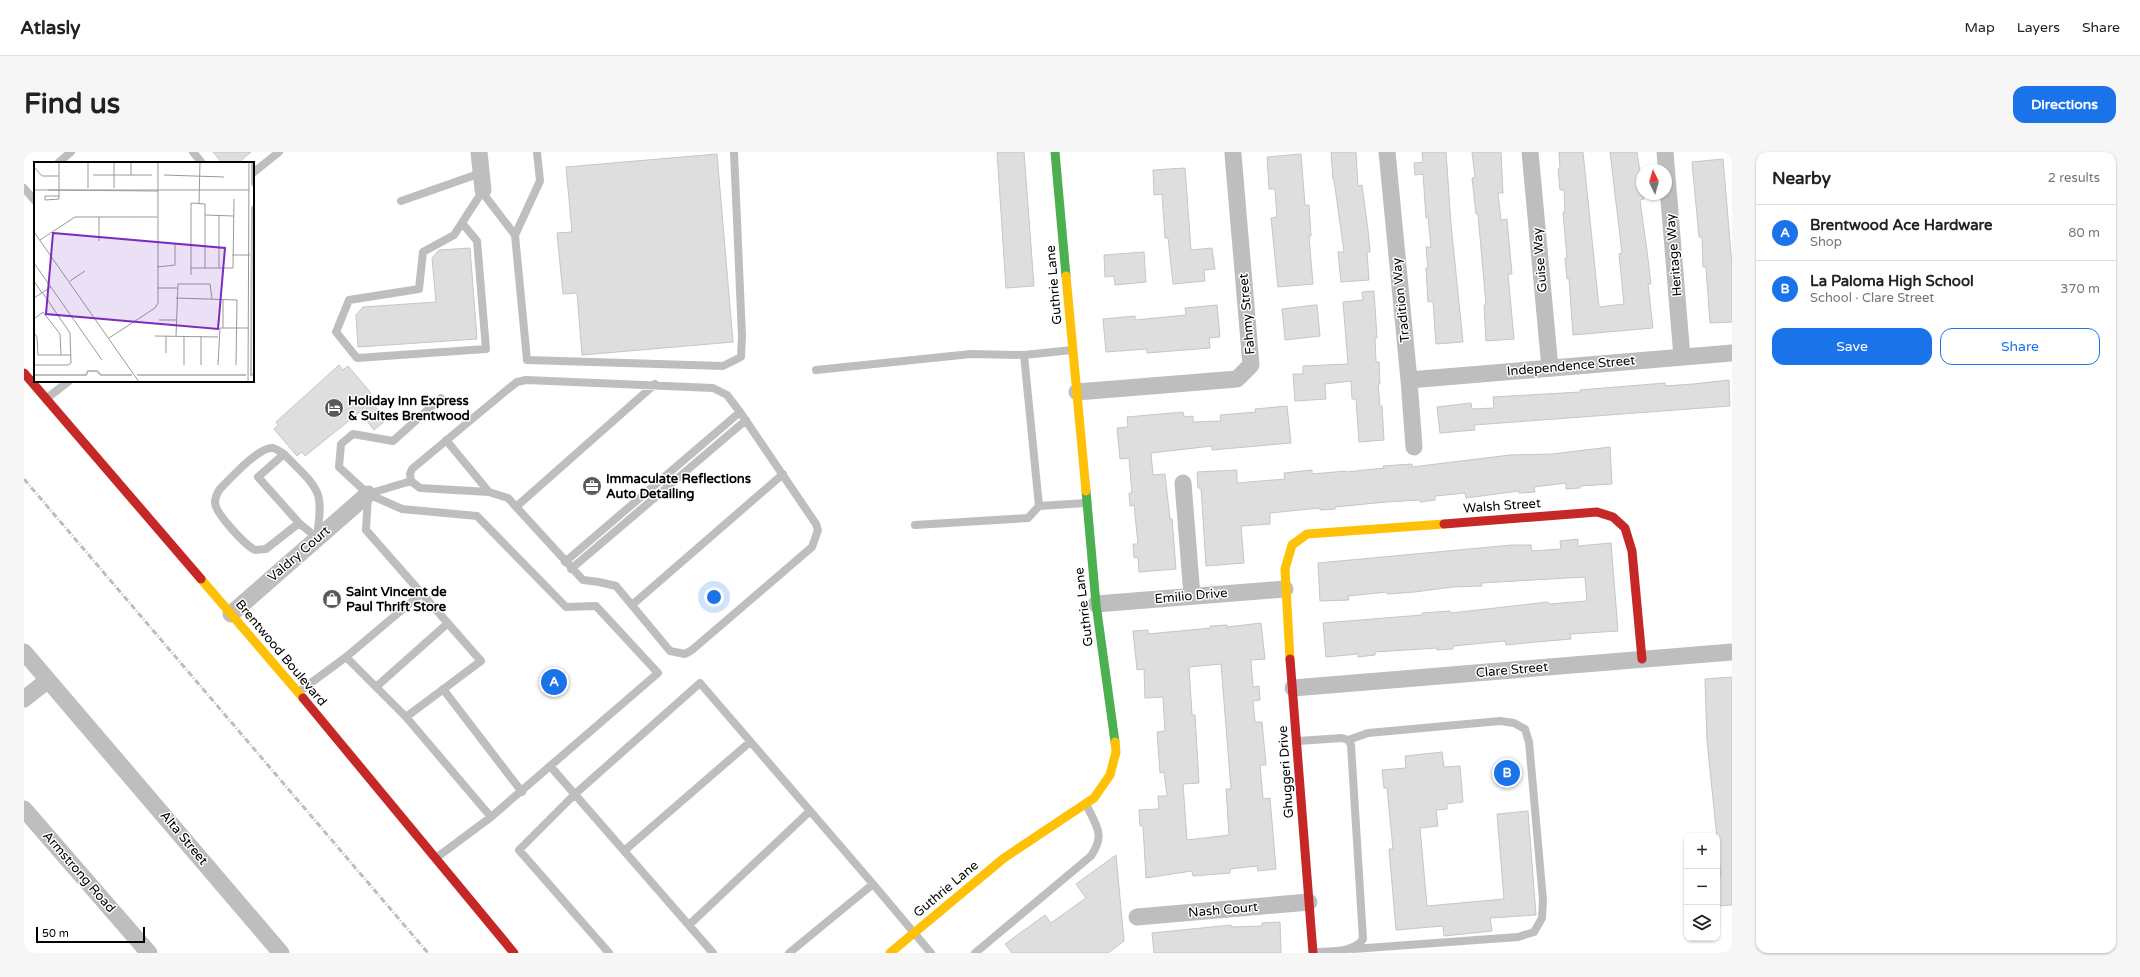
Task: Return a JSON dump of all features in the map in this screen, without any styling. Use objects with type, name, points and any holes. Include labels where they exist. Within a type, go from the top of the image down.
[{"type":"street","points":[[479,152],[482,185]]},
{"type":"street","name":"Guthrie Lane","points":[[890,953],[1004,858],[1094,798],[1110,775],[1116,752],[1096,604],[1055,152]]},
{"type":"street","name":"Tradition Way","points":[[1387,152],[1414,447]]},
{"type":"street","name":"Guise Way","points":[[1530,152],[1550,368]]},
{"type":"street","name":"Heritage Way","points":[[1665,152],[1682,357]]},
{"type":"street","name":"Fahmy Street","points":[[1077,392],[1237,379],[1251,364],[1233,154]]},
{"type":"street","name":"Independence Street","points":[[1409,380],[1732,353]]},
{"type":"street","name":"Brentwood Boulevard","points":[[24,373],[298,692],[514,953]]},
{"type":"street","points":[[1183,483],[1192,596]]},
{"type":"street","name":"Valdry Court","points":[[231,614],[368,494]]},
{"type":"street","name":"Walsh Street","points":[[1286,589],[1285,569],[1292,545],[1307,534],[1597,512],[1613,516],[1625,528],[1632,551],[1642,659]]},
{"type":"street","name":"Emilio Drive","points":[[1096,604],[1286,589]]},
{"type":"street","name":"Ghuggeri Drive","points":[[1286,589],[1313,952]]},
{"type":"street","name":"Alta Street","points":[[24,652],[281,953]]},
{"type":"street","name":"Clare Street","points":[[1293,688],[1732,652]]},
{"type":"street","points":[[24,699],[48,680]]},
{"type":"street","name":"Armstrong Road","points":[[24,809],[149,953]]},
{"type":"street","name":"Nash Court","points":[[1136,917],[1309,902]]},
{"type":"lane","points":[[59,162],[71,152]]},
{"type":"lane","points":[[194,152],[201,162]]},
{"type":"lane","points":[[254,172],[279,152]]},
{"type":"lane","points":[[515,235],[540,181],[537,152]]},
{"type":"lane","points":[[482,185],[515,235],[527,360],[723,366],[741,357],[742,336],[734,152]]},
{"type":"lane","points":[[401,201],[482,185]]},
{"type":"lane","points":[[462,223],[477,241],[486,349],[357,358],[336,332],[349,300],[418,289],[423,252],[454,235],[482,185]]},
{"type":"lane","points":[[24,188],[34,200]]},
{"type":"lane","points":[[816,370],[971,354],[1024,355],[1073,350]]},
{"type":"lane","points":[[1024,355],[1039,506]]},
{"type":"lane","points":[[526,380],[655,384],[718,389],[727,395],[740,412],[816,524],[816,539],[812,547],[692,650],[685,654],[670,651],[616,586],[583,580],[565,562],[517,506],[508,498],[489,492],[420,488],[411,481],[410,474],[412,469],[508,389],[517,382],[526,380]]},
{"type":"lane","points":[[46,399],[68,382]]},
{"type":"lane","points":[[517,506],[655,384]]},
{"type":"lane","points":[[436,858],[522,792],[658,673],[596,606],[566,607],[477,516],[402,509],[368,494],[339,467],[341,444],[353,434],[392,441],[440,398]]},
{"type":"lane","points":[[565,562],[740,412]]},
{"type":"lane","points":[[571,568],[746,420]]},
{"type":"lane","points":[[446,440],[489,492]]},
{"type":"lane","points":[[299,523],[266,549],[255,550],[228,524],[218,512],[215,504],[220,489],[264,449],[273,448],[284,454],[314,487],[318,495],[319,509],[317,538]]},
{"type":"lane","points":[[284,454],[258,477],[299,523],[317,538]]},
{"type":"lane","points":[[632,605],[783,474]]},
{"type":"lane","points":[[368,494],[411,481]]},
{"type":"lane","points":[[368,494],[366,530],[481,661],[406,717]]},
{"type":"lane","points":[[915,525],[1028,518],[1039,506],[1087,503]]},
{"type":"lane","points":[[298,692],[346,657],[422,593]]},
{"type":"lane","points":[[376,687],[448,623]]},
{"type":"lane","points":[[346,657],[406,717],[491,817]]},
{"type":"lane","points":[[609,953],[519,850],[575,794],[700,683],[931,953]]},
{"type":"lane","points":[[443,689],[522,792]]},
{"type":"lane","points":[[1297,741],[1329,738],[1348,740],[1368,733],[1500,721],[1514,723],[1524,729],[1529,742],[1543,900],[1542,918],[1534,932],[1518,937],[1313,952]]},
{"type":"lane","points":[[1348,740],[1350,745],[1363,932],[1363,939],[1359,945],[1353,949]]},
{"type":"lane","points":[[624,851],[750,742]]},
{"type":"lane","points":[[551,767],[713,953]]},
{"type":"lane","points":[[974,953],[1091,856],[1099,844],[1098,831],[1086,803]]},
{"type":"lane","points":[[689,925],[810,811]]},
{"type":"lane","points":[[789,953],[873,884]]},
{"type":"building","points":[[213,152],[251,152],[239,162],[221,162]]},
{"type":"building","points":[[997,152],[1024,152],[1034,286],[1006,288]]},
{"type":"building","points":[[1331,152],[1356,152],[1358,186],[1362,185],[1368,230],[1370,252],[1367,252],[1369,280],[1341,282],[1338,252],[1344,252],[1333,180]]},
{"type":"building","points":[[1422,152],[1446,152],[1451,224],[1463,342],[1436,344],[1433,301],[1428,302],[1426,268],[1428,268],[1426,247],[1431,247],[1428,217],[1426,218],[1423,174],[1415,175],[1414,163],[1423,162]]},
{"type":"building","points":[[1472,152],[1501,152],[1503,193],[1498,193],[1501,220],[1507,219],[1512,274],[1508,274],[1514,339],[1486,341],[1484,305],[1486,305],[1478,214],[1476,214],[1472,178],[1475,177]]},
{"type":"building","points":[[1559,152],[1583,152],[1599,307],[1624,304],[1619,254],[1622,253],[1610,152],[1637,152],[1639,164],[1636,164],[1636,200],[1640,200],[1647,251],[1651,284],[1648,284],[1653,328],[1573,335],[1569,278],[1567,279],[1565,258],[1567,258],[1563,212],[1565,212],[1564,190],[1560,190],[1558,169],[1560,169]]},
{"type":"building","points":[[717,154],[733,342],[582,355],[577,293],[563,294],[557,233],[572,232],[566,167]]},
{"type":"building","points":[[1301,154],[1305,205],[1309,205],[1311,236],[1309,236],[1313,284],[1278,287],[1271,218],[1277,217],[1275,189],[1269,189],[1267,157]]},
{"type":"building","points":[[1723,159],[1732,265],[1732,322],[1710,323],[1706,267],[1703,267],[1702,237],[1699,237],[1692,162]]},
{"type":"building","points":[[1185,168],[1191,250],[1212,248],[1215,269],[1204,270],[1205,281],[1173,284],[1168,238],[1165,238],[1162,194],[1154,195],[1153,170]]},
{"type":"building","points":[[470,248],[477,339],[358,347],[356,315],[363,307],[436,302],[432,258],[439,250]]},
{"type":"building","points":[[1144,252],[1146,282],[1115,285],[1114,276],[1105,277],[1104,255]]},
{"type":"building","points":[[1374,291],[1377,338],[1375,338],[1376,362],[1379,362],[1380,384],[1378,384],[1380,406],[1382,406],[1384,440],[1359,442],[1356,399],[1352,399],[1351,381],[1325,384],[1326,399],[1295,401],[1293,374],[1303,374],[1303,366],[1348,364],[1343,302],[1363,300],[1362,292]]},
{"type":"building","points":[[1217,305],[1220,337],[1209,338],[1210,348],[1147,353],[1147,349],[1106,352],[1103,319],[1135,316],[1135,320],[1186,315],[1185,308]]},
{"type":"building","points":[[1317,305],[1320,336],[1285,340],[1282,309]]},
{"type":"building","name":"Holiday Inn Express & Suites Brentwood","points":[[339,365],[343,370],[348,366],[371,393],[367,396],[386,420],[374,430],[360,412],[305,456],[302,452],[297,456],[274,429],[278,425],[276,422]]},
{"type":"building","points":[[1729,380],[1730,406],[1474,425],[1475,430],[1440,433],[1437,407],[1471,403],[1472,409],[1494,408],[1493,397],[1580,392],[1580,390],[1665,383],[1665,386]]},
{"type":"building","points":[[1287,406],[1291,443],[1212,450],[1212,446],[1151,453],[1153,475],[1165,474],[1170,519],[1172,519],[1176,569],[1139,572],[1138,557],[1134,558],[1133,544],[1138,544],[1134,505],[1130,506],[1129,493],[1132,493],[1129,458],[1120,459],[1117,428],[1128,427],[1127,417],[1183,412],[1184,417],[1193,416],[1193,422],[1221,421],[1220,415],[1256,412],[1255,409]]},
{"type":"building","points":[[1610,447],[1612,484],[1580,486],[1580,488],[1566,489],[1566,483],[1534,487],[1535,492],[1519,493],[1519,491],[1466,498],[1465,493],[1435,496],[1435,500],[1420,502],[1420,500],[1386,502],[1335,507],[1335,509],[1320,510],[1320,508],[1270,513],[1270,524],[1241,526],[1244,563],[1206,566],[1201,488],[1198,488],[1197,472],[1237,470],[1237,483],[1285,479],[1284,473],[1312,470],[1312,474],[1384,468],[1383,466],[1412,464],[1412,467],[1510,455],[1552,454]]},
{"type":"building","points":[[1578,539],[1578,546],[1611,543],[1618,631],[1570,634],[1571,639],[1506,645],[1505,641],[1453,646],[1453,649],[1437,650],[1437,648],[1375,652],[1375,655],[1358,657],[1358,654],[1326,657],[1323,623],[1422,615],[1422,613],[1450,611],[1451,613],[1548,602],[1549,604],[1587,601],[1585,577],[1481,583],[1482,586],[1452,587],[1387,594],[1387,592],[1348,596],[1349,600],[1320,601],[1318,563],[1512,545],[1531,545],[1532,551],[1561,549],[1560,541]]},
{"type":"building","points":[[1261,623],[1265,659],[1251,660],[1253,687],[1259,686],[1260,700],[1253,701],[1255,722],[1262,722],[1266,765],[1260,765],[1263,799],[1270,798],[1276,869],[1258,871],[1257,866],[1230,869],[1230,873],[1193,876],[1192,871],[1146,878],[1143,826],[1140,826],[1139,810],[1159,809],[1158,796],[1167,796],[1164,772],[1160,773],[1157,732],[1165,731],[1163,697],[1145,698],[1144,669],[1137,670],[1133,631],[1148,630],[1148,634],[1211,628],[1210,626],[1227,625],[1227,627]],"holes":[[[1221,664],[1231,789],[1226,789],[1229,835],[1187,840],[1183,784],[1199,783],[1195,715],[1192,715],[1189,667]]]},
{"type":"building","points":[[1732,677],[1732,905],[1720,906],[1720,833],[1716,833],[1707,741],[1705,679]]},
{"type":"building","points":[[1442,752],[1444,767],[1460,766],[1463,802],[1447,804],[1447,809],[1436,810],[1438,826],[1420,828],[1427,906],[1504,899],[1497,814],[1528,811],[1536,915],[1490,918],[1492,931],[1444,936],[1443,926],[1396,930],[1389,849],[1393,849],[1387,788],[1384,788],[1382,770],[1406,768],[1405,756]]},
{"type":"building","points":[[1116,855],[1124,941],[1108,953],[1012,953],[1005,944],[1045,915],[1051,923],[1086,898],[1076,884]]},
{"type":"building","points":[[1280,922],[1281,953],[1154,953],[1152,933],[1231,925],[1231,927],[1262,926],[1262,923]]},
{"type":"railway","points":[[24,479],[428,953]]},
{"type":"traffic: fast","points":[[1055,152],[1066,276]]},
{"type":"traffic: fast","points":[[1086,491],[1096,604],[1115,742]]},
{"type":"traffic: slow","points":[[1066,276],[1086,491]]},
{"type":"traffic: slow","points":[[1290,659],[1285,569],[1292,545],[1307,534],[1444,524]]},
{"type":"traffic: slow","points":[[201,579],[303,698]]},
{"type":"traffic: slow","points":[[890,953],[1004,858],[1094,798],[1110,775],[1116,752],[1115,742]]},
{"type":"traffic: jam","points":[[24,373],[201,579]]},
{"type":"traffic: jam","points":[[1444,524],[1597,512],[1613,517],[1625,528],[1632,551],[1642,659]]},
{"type":"traffic: jam","points":[[1290,659],[1313,953]]},
{"type":"traffic: jam","points":[[303,698],[514,953]]},
{"type":"place","name":"Holiday Inn Express & Suites Brentwood","points":[[334,408]]},
{"type":"place","name":"Immaculate Reflections Auto Detailing","points":[[592,486]]},
{"type":"place","name":"Saint Vincent de Paul Thrift Store","points":[[332,599]]},
{"type":"place","name":"Brentwood Ace Hardware","points":[[554,682]]},
{"type":"place","name":"La Paloma High School","points":[[1507,773]]}]
